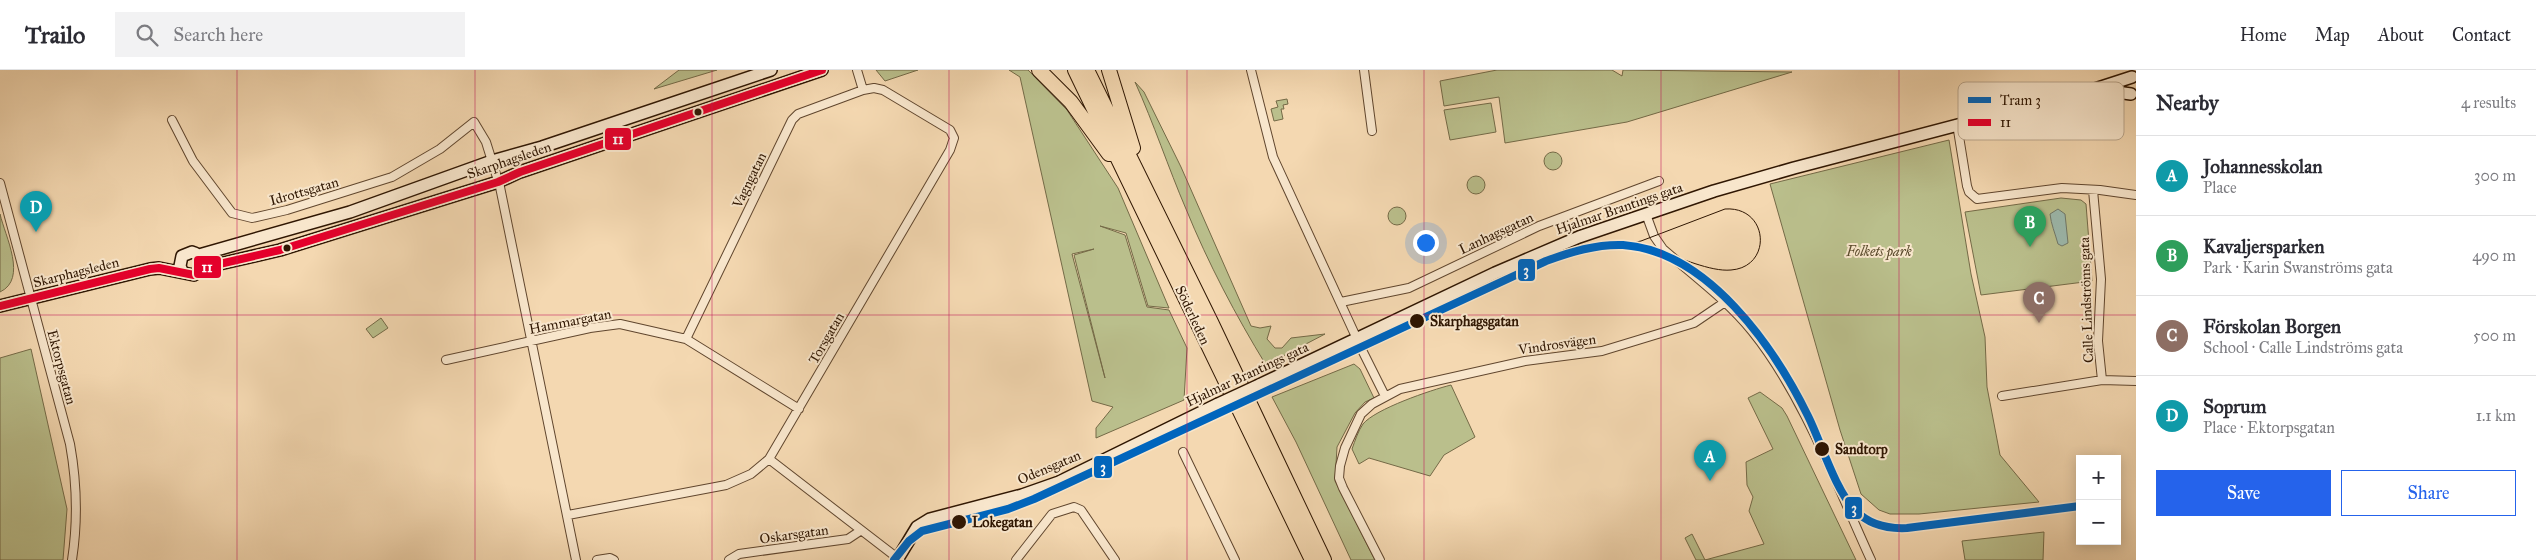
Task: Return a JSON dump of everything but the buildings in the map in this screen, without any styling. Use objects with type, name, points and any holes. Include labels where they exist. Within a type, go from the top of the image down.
[{"type":"highway","points":[[1039,70],[1071,102],[1144,197]]},
{"type":"highway","name":"Söderleden","points":[[1075,70],[1144,197],[1324,560]]},
{"type":"highway","name":"Söderleden","points":[[1087,70],[1208,346],[1312,560]]},
{"type":"highway","points":[[1109,70],[1144,197]]},
{"type":"main road","name":"Skarphagsleden","points":[[199,255],[350,212],[492,161],[542,148],[771,70]]},
{"type":"main road","name":"Skarphagsleden","points":[[202,268],[280,250],[498,182],[520,172],[822,70]]},
{"type":"main road","name":"Hjalmar Brantings gata","points":[[2116,82],[2134,76]]},
{"type":"main road","name":"Hjalmar Brantings gata","points":[[2134,76],[2129,85],[2134,96]]},
{"type":"main road","name":"Hjalmar Brantings gata","points":[[1177,424],[1556,246],[1646,214],[1779,172],[1957,124]]},
{"type":"main road","points":[[188,252],[199,255],[202,261],[202,268],[194,274],[182,271],[180,259],[188,252]]},
{"type":"main road","name":"Skarphagsleden","points":[[0,306],[159,268],[180,259]]},
{"type":"main road","name":"Skarphagsleden","points":[[159,268],[182,271]]},
{"type":"main road","name":"Odensgatan","points":[[898,560],[909,543],[932,524],[954,512],[1022,496],[1059,482],[1177,424]]},
{"type":"street","points":[[857,70],[863,90]]},
{"type":"street","points":[[1251,70],[1273,157],[1385,396]]},
{"type":"street","points":[[1364,70],[1372,131]]},
{"type":"street","name":"Torsgatan","points":[[568,515],[726,485],[751,474],[769,459],[950,150],[954,138],[950,130],[883,90],[874,88],[863,90]]},
{"type":"street","name":"Vagngatan","points":[[686,339],[792,120],[798,114],[863,90]]},
{"type":"street","name":"Idrottsgatan","points":[[172,120],[177,133],[208,183],[232,213],[252,218],[287,210],[392,176],[440,149],[474,122],[486,142],[498,182],[576,560]]},
{"type":"street","points":[[1957,124],[1958,130]]},
{"type":"street","points":[[1960,140],[1968,192],[1977,199],[2062,188],[2136,195]]},
{"type":"street","name":"Lanhagsgatan","points":[[1341,302],[1409,288],[1539,226],[1659,180]]},
{"type":"street","name":"Ektorpsgatan","points":[[0,183],[73,463],[76,526],[72,560]]},
{"type":"street","name":"Calle Lindströms gata","points":[[2093,190],[2101,279],[2098,341],[2102,380]]},
{"type":"street","points":[[1646,214],[1654,236],[1663,249],[1725,302],[1753,332],[1790,388],[1871,560]]},
{"type":"street","name":"Vindrosvägen","points":[[1380,560],[1342,488],[1339,478],[1345,448],[1358,419],[1372,404],[1385,396],[1412,385],[1512,364],[1602,351],[1694,323],[1725,302]]},
{"type":"street","name":"Hammargatan","points":[[446,360],[590,328],[620,324],[686,339],[799,409]]},
{"type":"street","points":[[2002,396],[2102,380],[2136,381]]},
{"type":"street","points":[[1183,452],[1235,560]]},
{"type":"street","points":[[769,459],[898,560]]},
{"type":"street","points":[[1016,560],[1049,518],[1065,508],[1074,507],[1080,510],[1114,560]]},
{"type":"street","name":"Oskarsgatan","points":[[729,560],[739,554],[848,539],[860,531]]},
{"type":"street","points":[[597,560],[610,558],[614,560]]},
{"type":"green space","points":[[679,70],[717,70],[654,89]]},
{"type":"green space","points":[[876,70],[918,70],[885,81]]},
{"type":"green space","points":[[1009,70],[1028,70],[1067,110],[1118,188],[1169,308],[1148,306],[1126,233],[1100,226],[1125,235],[1147,307],[1169,310],[1187,348],[1184,400],[1096,438],[1096,428],[1113,407],[1092,401],[1020,77]],"holes":[[[1094,249],[1074,255],[1105,378],[1072,254]]]},
{"type":"green space","points":[[1497,70],[1612,70],[1622,76],[1623,70],[1792,72],[1627,122],[1505,143],[1499,97],[1444,106],[1440,81]]},
{"type":"green space","points":[[1135,82],[1144,92],[1181,167],[1251,326],[1260,328],[1271,326],[1267,339],[1275,348],[1282,348],[1291,338],[1325,334],[1266,365],[1213,269],[1179,193]]},
{"type":"green space","points":[[1287,99],[1288,104],[1283,105],[1284,109],[1281,109],[1283,119],[1274,121],[1271,109],[1278,107],[1276,101]]},
{"type":"green space","points":[[1491,103],[1496,132],[1450,140],[1444,110]]},
{"type":"green space","name":"Folkets park","points":[[1949,140],[1971,274],[1985,337],[1987,387],[2000,455],[2039,502],[1919,514],[1890,514],[1879,510],[1861,494],[1840,430],[1770,184]]},
{"type":"green space","points":[[1553,152],[1559,155],[1562,161],[1559,167],[1553,170],[1547,167],[1544,161],[1547,155]]},
{"type":"green space","points":[[1476,176],[1482,179],[1485,185],[1482,191],[1476,194],[1470,191],[1467,185],[1470,179]]},
{"type":"green space","points":[[2061,198],[2081,200],[2086,204],[2092,281],[1981,295],[1965,212]]},
{"type":"green space","points":[[1397,207],[1403,210],[1406,216],[1403,222],[1397,225],[1391,222],[1388,216],[1391,210]]},
{"type":"green space","points":[[0,214],[10,245],[14,267],[13,277],[8,286],[0,292]]},
{"type":"green space","points":[[381,318],[388,328],[373,338],[366,329]]},
{"type":"green space","points":[[31,349],[67,509],[63,560],[0,560],[0,358]]},
{"type":"green space","points":[[1354,364],[1360,369],[1374,398],[1365,402],[1355,413],[1337,447],[1335,481],[1375,560],[1351,560],[1296,442],[1272,397]]},
{"type":"green space","points":[[1451,385],[1475,437],[1444,455],[1430,476],[1369,458],[1359,464],[1352,449],[1361,427],[1369,418],[1391,406]]},
{"type":"green space","points":[[1760,392],[1782,408],[1787,416],[1856,560],[1705,560],[1764,544],[1749,511],[1753,497],[1747,485],[1746,462],[1773,449],[1748,398]]},
{"type":"green space","points":[[2044,532],[2043,560],[1965,560],[1962,541]]},
{"type":"green space","points":[[1692,534],[1705,560],[1696,560],[1685,538]]},
{"type":"shaded area","points":[[2058,209],[2065,214],[2068,243],[2062,246],[2058,244],[2050,214]]},
{"type":"tram line","points":[[1593,251],[1641,241],[1725,209],[1740,211],[1750,217],[1757,226],[1760,237],[1759,249],[1754,259],[1745,266],[1731,270],[1705,267],[1660,252]]},
{"type":"tram line","name":"3","points":[[894,560],[909,541],[922,531],[1008,509],[1034,499],[1546,261],[1584,249],[1613,245],[1654,251],[1683,265],[1710,284],[1735,307],[1757,333],[1794,389],[1841,491],[1855,510],[1872,523],[1885,527],[1907,528],[2076,507]]},
{"type":"transit line","name":"11","points":[[0,306],[150,269],[159,268],[194,275],[202,268],[280,250],[498,182],[520,172],[822,70]]},
{"type":"place","name":"Soprum","points":[[36,232]]},
{"type":"place","name":"Kavaljersparken","points":[[2030,247]]},
{"type":"place","name":"Skarphagsgatan","points":[[1417,321]]},
{"type":"place","name":"Förskolan Borgen","points":[[2039,323]]},
{"type":"place","name":"Sandtorp","points":[[1822,449]]},
{"type":"place","name":"Johannesskolan","points":[[1710,481]]},
{"type":"place","name":"Lokegatan","points":[[959,522]]}]
